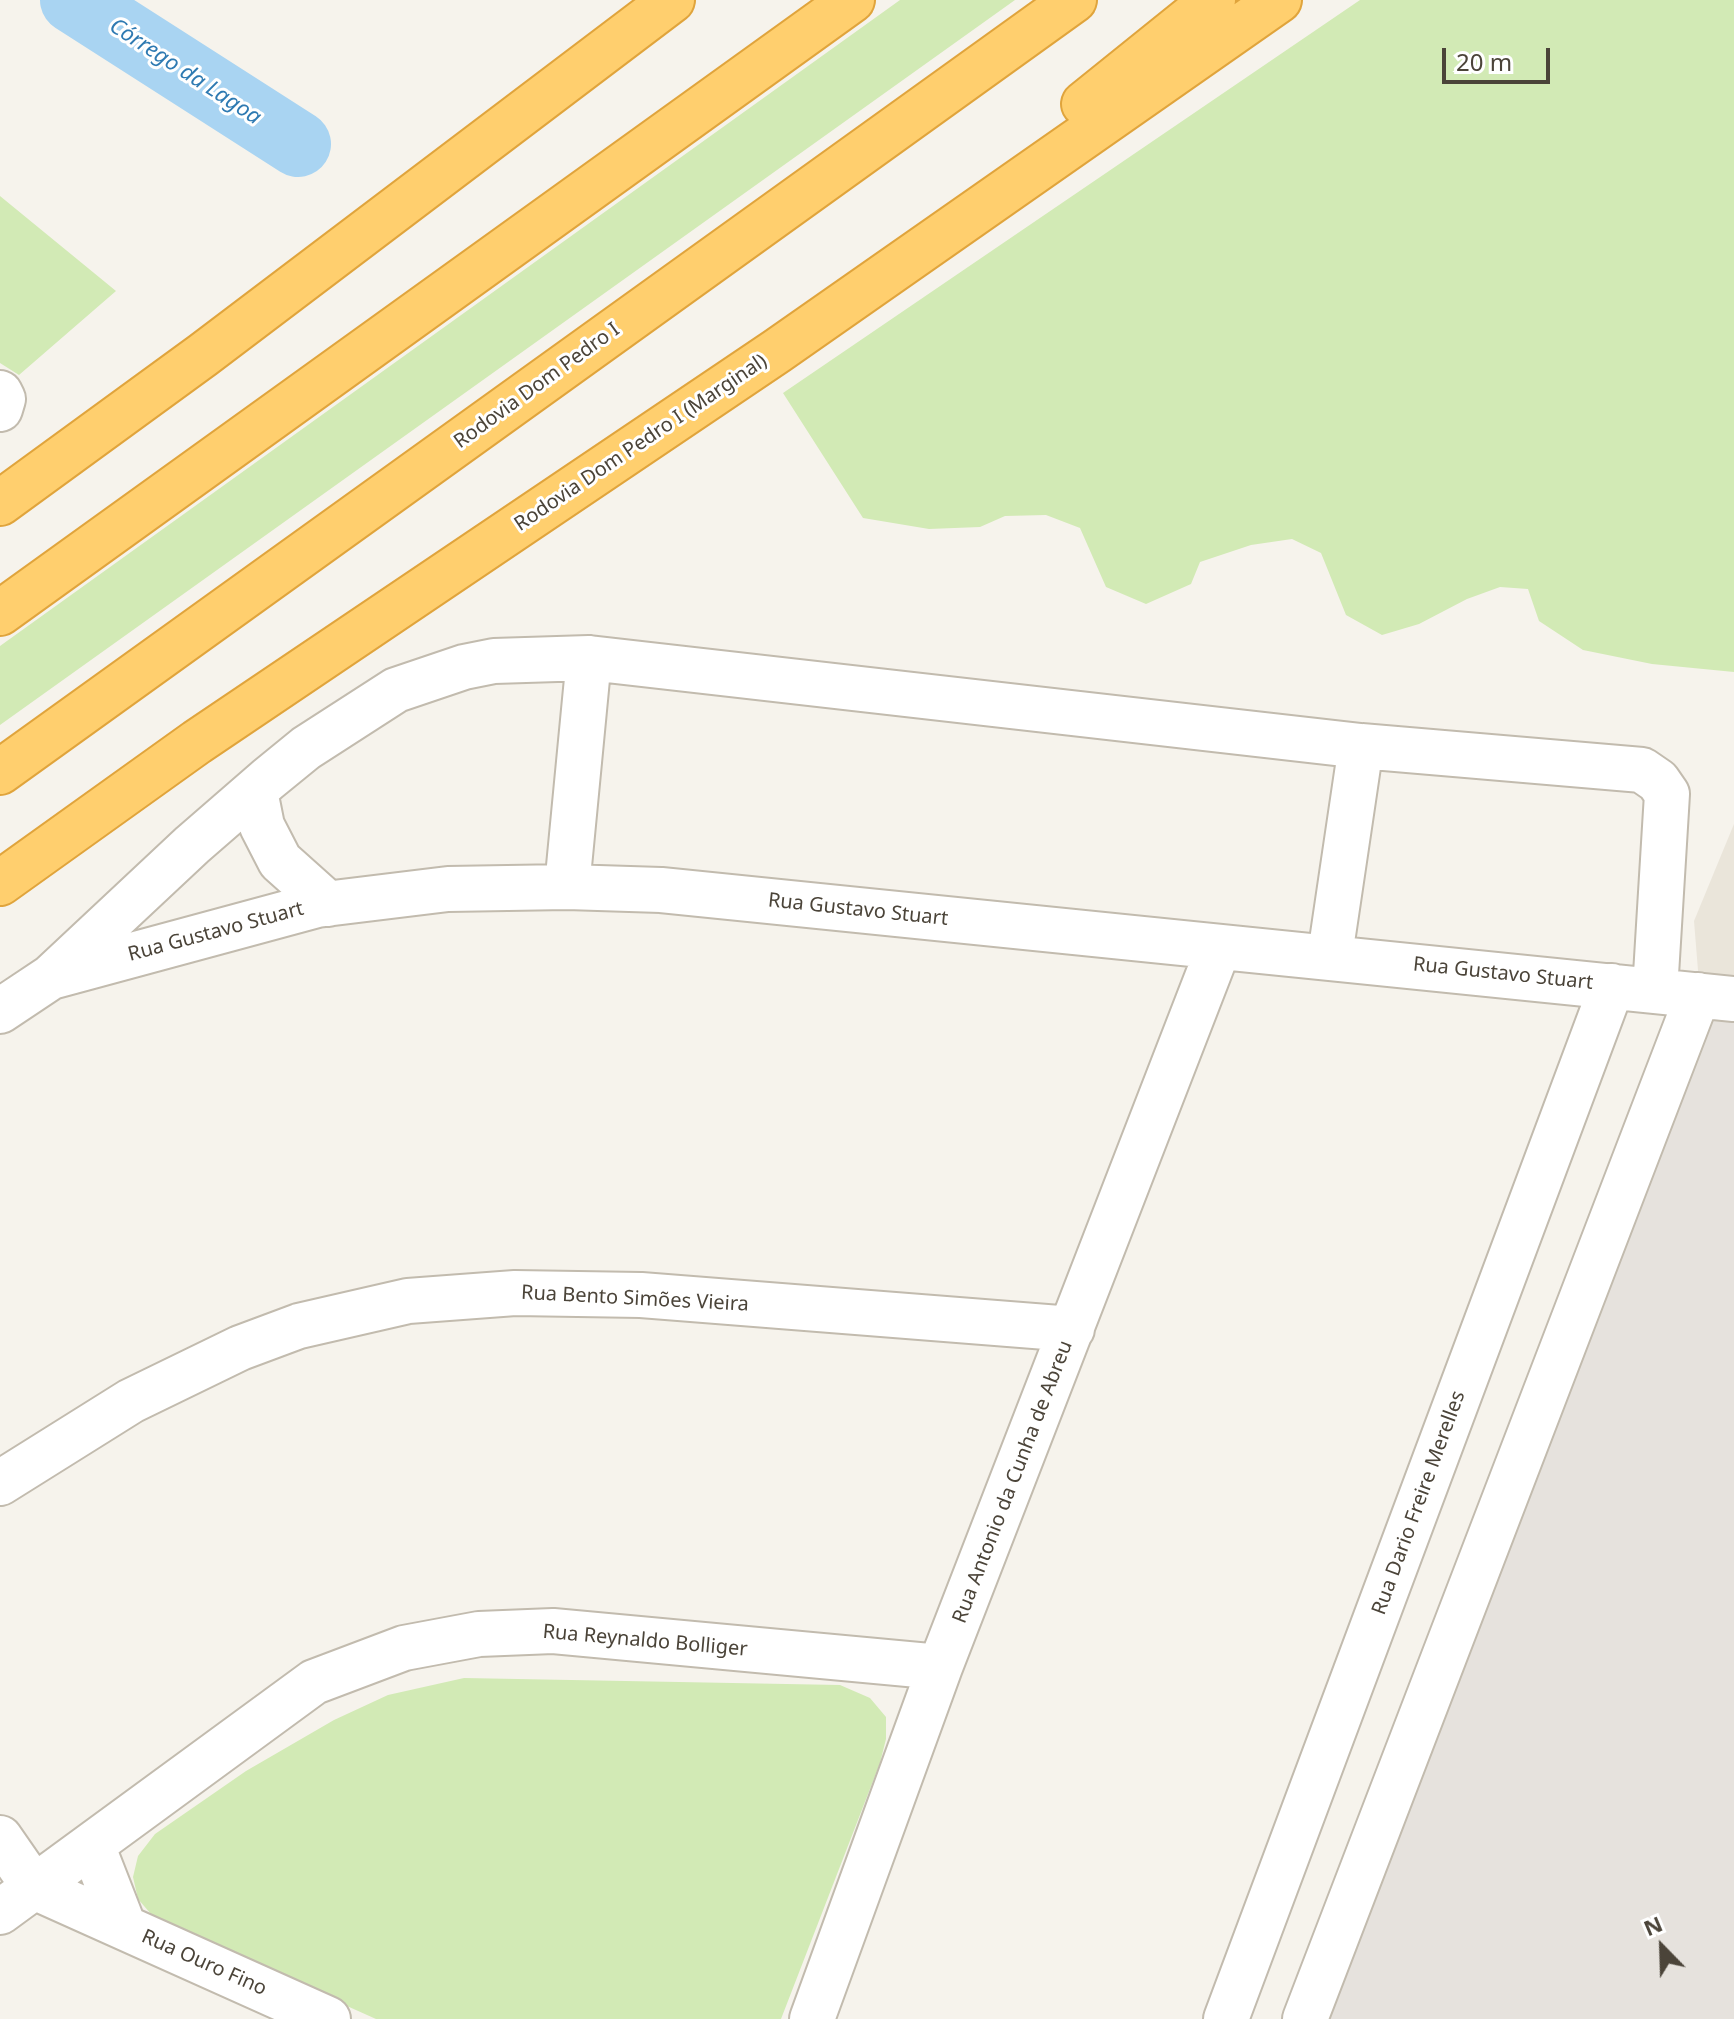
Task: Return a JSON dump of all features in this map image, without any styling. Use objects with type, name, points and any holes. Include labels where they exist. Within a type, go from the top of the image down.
[{"type":"highway","points":[[0,503],[203,355],[672,0]]},
{"type":"highway","points":[[0,613],[852,0]]},
{"type":"highway","name":"Rodovia Dom Pedro I","points":[[0,772],[1074,0]]},
{"type":"highway","points":[[777,351],[1213,0]]},
{"type":"highway","name":"Rodovia Dom Pedro I (Marginal)","points":[[0,883],[197,742],[777,351],[1279,0]]},
{"type":"street","points":[[0,393],[3,399],[0,409]]},
{"type":"street","points":[[567,887],[589,658]]},
{"type":"street","points":[[51,977],[306,748],[396,690],[464,667],[494,661],[589,658],[1361,746],[1642,770],[1658,781],[1667,794],[1655,991]]},
{"type":"street","points":[[1330,955],[1361,746]]},
{"type":"street","points":[[255,791],[262,826],[280,861],[328,904]]},
{"type":"street","name":"Rua Gustavo Stuart","points":[[0,1011],[51,977],[328,904],[448,889],[567,887],[661,890],[1219,947],[1330,955],[1716,997]]},
{"type":"street","name":"Rua Antonio da Cunha de Abreu","points":[[812,2019],[940,1667],[1219,947]]},
{"type":"street","name":"Rua Dario Freire Merelles","points":[[1226,2019],[1612,986]]},
{"type":"street","points":[[1305,2019],[1716,997]]},
{"type":"street","name":"Rua Bento Simões Vieira","points":[[0,1483],[131,1401],[240,1348],[326,1318],[408,1301],[515,1293],[641,1295],[1072,1329]]},
{"type":"street","name":"Rua Reynaldo Bolliger","points":[[17,1899],[314,1682],[404,1648],[479,1634],[553,1631],[940,1667]]},
{"type":"street","points":[[0,1838],[17,1899]]},
{"type":"street","name":"Rua Ouro Fino","points":[[92,1845],[124,1927]]},
{"type":"street","name":"Rua Ouro Fino","points":[[17,1899],[124,1927],[328,2019]]},
{"type":"shaded area","points":[[1734,824],[1734,998],[1700,995],[1694,921]]},
{"type":"shaded area","points":[[1700,995],[1734,998],[1734,2019],[1310,2019]]},
{"type":"green space","points":[[900,0],[1015,0],[0,725],[0,646]]},
{"type":"green space","points":[[1360,0],[1734,0],[1734,672],[1652,664],[1583,650],[1539,621],[1528,589],[1500,587],[1467,599],[1419,624],[1382,635],[1346,615],[1321,553],[1292,539],[1251,545],[1200,562],[1191,584],[1146,604],[1106,587],[1080,528],[1046,515],[1005,516],[980,527],[929,529],[863,518],[783,393]]},
{"type":"green space","points":[[0,196],[116,291],[19,375],[0,363]]},
{"type":"green space","points":[[464,1678],[840,1685],[870,1698],[886,1717],[886,1739],[880,1763],[781,2019],[376,2019],[157,1921],[138,1899],[133,1877],[138,1856],[155,1834],[246,1771],[334,1720],[388,1695]]},
{"type":"waterway","name":"Córrego da Lagoa","points":[[73,0],[298,144]]}]
